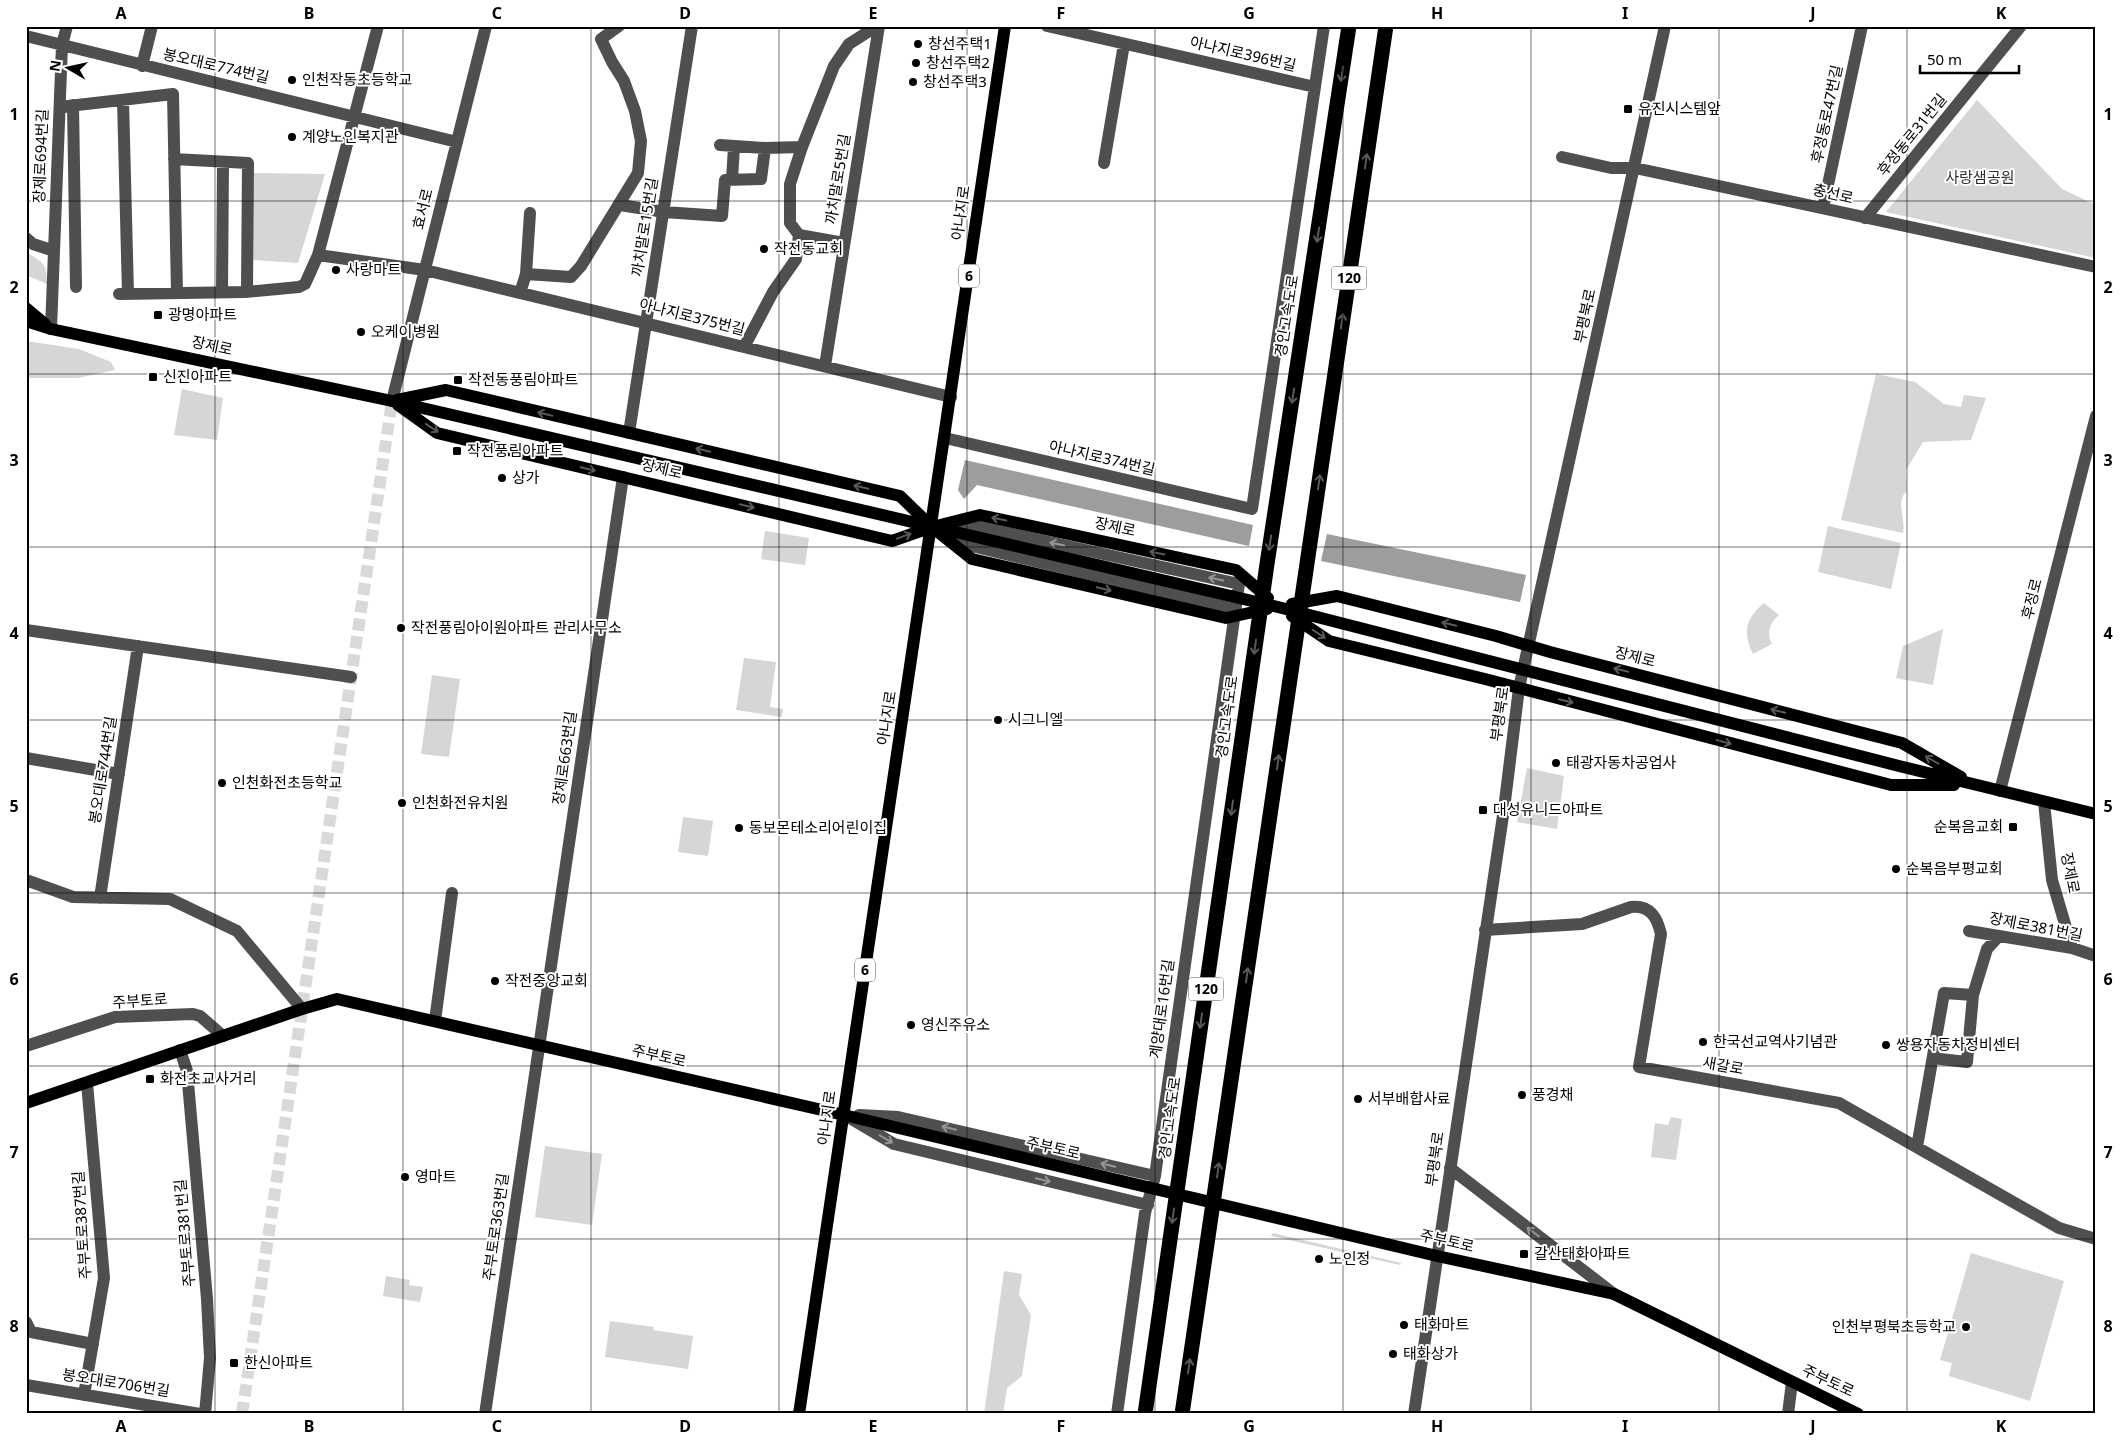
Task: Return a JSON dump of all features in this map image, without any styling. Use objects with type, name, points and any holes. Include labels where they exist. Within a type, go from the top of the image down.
[{"type":"highway","name":"경인고속도로","points":[[1145,1414],[1267,564],[1349,26]]},
{"type":"highway","name":"120","points":[[1182,1414],[1386,26]]},
{"type":"main road","name":"아나지로","points":[[799,1414],[1005,26]]},
{"type":"main road","points":[[26,308],[51,329]]},
{"type":"main road","name":"장제로","points":[[26,321],[51,329],[392,401],[1278,607],[1974,785],[2096,814]]},
{"type":"main road","points":[[26,328],[51,329]]},
{"type":"main road","name":"장제로","points":[[392,401],[446,390],[900,496],[932,527],[972,559],[1226,618],[1337,596],[1902,743],[1974,785]]},
{"type":"main road","name":"장제로","points":[[392,401],[437,433],[892,541],[932,527],[980,515],[1236,570],[1278,607],[1329,640],[1891,785],[1974,785]]},
{"type":"main road","name":"주부토로","points":[[26,1103],[302,1008],[337,999],[909,1130],[1437,1256],[1614,1294],[1858,1414]]},
{"type":"street","points":[[26,37],[28,26]]},
{"type":"street","name":"장제로694번길","points":[[51,329],[62,45],[67,26]]},
{"type":"street","points":[[142,66],[152,26]]},
{"type":"street","points":[[123,100],[123,294],[222,292],[299,287],[305,284],[318,255],[378,26]]},
{"type":"street","name":"효서로","points":[[392,401],[486,26]]},
{"type":"street","points":[[526,274],[571,277],[581,266],[638,173],[641,141],[635,111],[624,81],[612,62],[602,39],[619,26]]},
{"type":"street","name":"까치말로15번길","points":[[629,433],[692,26]]},
{"type":"street","points":[[844,243],[799,234],[790,223],[790,184],[802,147],[834,66],[849,44],[878,26]]},
{"type":"street","name":"까치말로5번길","points":[[825,366],[878,26]]},
{"type":"street","name":"아나지로396번길","points":[[1046,26],[1314,87]]},
{"type":"street","points":[[1314,87],[1324,26]]},
{"type":"street","name":"부평북로","points":[[1414,1414],[1527,646],[1546,571],[1665,26]]},
{"type":"street","name":"후정동로47번길","points":[[1823,208],[1862,26]]},
{"type":"street","name":"후정동로31번길","points":[[1865,218],[2021,26]]},
{"type":"street","name":"봉오대로774번길","points":[[26,37],[457,142]]},
{"type":"street","points":[[1104,163],[1124,44]]},
{"type":"street","name":"아나지로374번길","points":[[945,438],[1252,510],[1314,87]]},
{"type":"street","points":[[60,107],[173,94],[177,293]]},
{"type":"street","points":[[73,106],[76,287]]},
{"type":"street","points":[[720,145],[765,148],[802,147]]},
{"type":"street","points":[[732,179],[734,147]]},
{"type":"street","points":[[620,205],[664,212],[722,216],[725,180],[760,179],[765,148]]},
{"type":"street","name":"충선로","points":[[1562,157],[1611,168],[1635,168],[2096,267]]},
{"type":"street","points":[[174,159],[248,163],[247,291]]},
{"type":"street","points":[[222,292],[223,162]]},
{"type":"street","points":[[520,293],[526,274],[530,213]]},
{"type":"street","points":[[744,347],[774,292],[796,259],[799,234]]},
{"type":"street","points":[[26,238],[33,244],[54,251]]},
{"type":"street","name":"아나지로375번길","points":[[318,255],[425,270],[951,397]]},
{"type":"street","name":"후정로","points":[[2000,791],[2096,416]]},
{"type":"street","name":"장제로663번길","points":[[539,1045],[622,477]]},
{"type":"street","name":"계양대로16번길","points":[[932,527],[977,526],[1238,584],[1155,1176],[1148,1205],[1118,1414]]},
{"type":"street","points":[[932,527],[972,546],[1235,609]]},
{"type":"street","points":[[26,630],[351,677]]},
{"type":"street","name":"봉오대로744번길","points":[[100,898],[138,646]]},
{"type":"street","points":[[26,758],[118,774]]},
{"type":"street","name":"장제로","points":[[2044,802],[2052,880],[2072,948]]},
{"type":"street","points":[[26,880],[73,897],[170,899],[237,931],[302,1008]]},
{"type":"street","points":[[435,1021],[452,893]]},
{"type":"street","name":"새갈로","points":[[1485,930],[1582,924],[1631,906],[1640,906],[1650,910],[1658,920],[1661,934],[1639,1067],[1839,1103],[2059,1228],[2096,1239]]},
{"type":"street","name":"장제로381번길","points":[[1969,931],[2072,948],[2096,956]]},
{"type":"street","points":[[1940,1060],[1967,1062],[1972,995],[1987,949],[1999,936]]},
{"type":"street","points":[[1917,1147],[1944,993],[1972,995]]},
{"type":"street","name":"주부토로","points":[[26,1046],[115,1017],[193,1014],[200,1016],[222,1036]]},
{"type":"street","name":"주부토로363번길","points":[[485,1414],[539,1045]]},
{"type":"street","name":"주부토로381번길","points":[[180,1050],[187,1071],[207,1299],[210,1358],[205,1414]]},
{"type":"street","name":"주부토로387번길","points":[[84,1395],[104,1278],[87,1083]]},
{"type":"street","points":[[844,1115],[898,1117],[1155,1176]]},
{"type":"street","points":[[844,1115],[894,1144],[1148,1205]]},
{"type":"street","points":[[1450,1168],[1614,1294]]},
{"type":"street","points":[[1121,1198],[1132,1193],[1136,1185],[1134,1178],[1127,1169]]},
{"type":"street","points":[[26,1322],[31,1332],[93,1344]]},
{"type":"street","points":[[1788,1414],[1792,1382]]},
{"type":"street","name":"봉오대로706번길","points":[[26,1385],[200,1414]]},
{"type":"green space","name":"사랑샘공원","points":[[1977,100],[2062,189],[2096,205],[2096,258],[1886,212]]},
{"type":"green space","points":[[250,173],[325,174],[298,263],[253,260]]},
{"type":"green space","points":[[26,252],[45,267],[47,284],[26,275]]},
{"type":"green space","points":[[26,341],[79,349],[111,362],[115,370],[78,378],[26,378]]},
{"type":"green space","points":[[1876,374],[1915,382],[1944,404],[1961,407],[1964,395],[1986,398],[1971,440],[1923,442],[1906,470],[1907,491],[1901,505],[1903,533],[1841,520]]},
{"type":"green space","points":[[182,389],[223,398],[217,440],[174,435]]},
{"type":"green space","points":[[1828,526],[1901,543],[1891,589],[1818,572]]},
{"type":"green space","points":[[765,531],[809,538],[805,565],[761,559]]},
{"type":"green space","points":[[1764,603],[1779,615],[1773,621],[1769,632],[1772,644],[1753,654],[1748,639],[1748,626],[1753,614]]},
{"type":"green space","points":[[1943,629],[1933,685],[1896,678],[1903,646]]},
{"type":"green space","points":[[744,658],[776,662],[770,707],[783,709],[782,717],[736,710]]},
{"type":"green space","points":[[432,675],[460,679],[449,757],[421,754]]},
{"type":"green space","points":[[1527,768],[1564,776],[1557,829],[1517,822]]},
{"type":"green space","points":[[683,817],[713,821],[708,856],[678,852]]},
{"type":"green space","points":[[1671,1117],[1682,1119],[1676,1160],[1651,1157],[1655,1123],[1668,1125]]},
{"type":"green space","points":[[545,1146],[602,1154],[592,1225],[535,1217]]},
{"type":"green space","points":[[1273,1233],[1401,1263],[1400,1265],[1271,1236]]},
{"type":"green space","points":[[1971,1253],[2064,1281],[2030,1401],[1949,1376],[1952,1363],[1940,1360]]},
{"type":"green space","points":[[1004,1271],[1022,1274],[1019,1295],[1031,1315],[1022,1376],[1007,1388],[1003,1414],[984,1414]]},
{"type":"green space","points":[[386,1276],[410,1280],[409,1285],[423,1287],[420,1302],[383,1296]]},
{"type":"green space","points":[[610,1321],[654,1327],[653,1330],[693,1336],[688,1369],[605,1357]]},
{"type":"shaded area","points":[[965,460],[1253,525],[1249,546],[977,485],[964,499],[958,490]]},
{"type":"shaded area","points":[[1327,534],[1526,575],[1520,602],[1321,561]]},
{"type":"tunnel","points":[[242,1414],[392,401]]},
{"type":"place","name":"창선주택1","points":[[918,44]]},
{"type":"place","name":"창선주택2","points":[[916,63]]},
{"type":"place","name":"인천작동초등학교","points":[[292,80]]},
{"type":"place","name":"창선주택3","points":[[913,82]]},
{"type":"place","name":"유진시스템앞","points":[[1628,109]]},
{"type":"place","name":"계양노인복지관","points":[[292,137]]},
{"type":"place","name":"작전동교회","points":[[764,249]]},
{"type":"place","name":"사랑마트","points":[[336,270]]},
{"type":"place","name":"광명아파트","points":[[158,315]]},
{"type":"place","name":"오케이병원","points":[[361,332]]},
{"type":"place","name":"신진아파트","points":[[153,377]]},
{"type":"place","name":"작전동풍림아파트","points":[[458,380]]},
{"type":"place","name":"작전풍림아파트","points":[[457,451]]},
{"type":"place","name":"상가","points":[[502,478]]},
{"type":"place","name":"작전풍림아이원아파트 관리사무소","points":[[401,628]]},
{"type":"place","name":"시그니엘","points":[[998,720]]},
{"type":"place","name":"태광자동차공업사","points":[[1556,763]]},
{"type":"place","name":"인천화전초등학교","points":[[222,783]]},
{"type":"place","name":"인천화전유치원","points":[[402,803]]},
{"type":"place","name":"대성유니드아파트","points":[[1483,810]]},
{"type":"place","name":"순복음교회","points":[[2013,827]]},
{"type":"place","name":"동보몬테소리어린이집","points":[[739,828]]},
{"type":"place","name":"순복음부평교회","points":[[1896,869]]},
{"type":"place","name":"작전중앙교회","points":[[495,981]]},
{"type":"place","name":"영신주유소","points":[[911,1025]]},
{"type":"place","name":"한국선교역사기념관","points":[[1703,1042]]},
{"type":"place","name":"쌍용자동차정비센터","points":[[1886,1045]]},
{"type":"place","name":"화전초교사거리","points":[[150,1079]]},
{"type":"place","name":"풍경채","points":[[1522,1095]]},
{"type":"place","name":"서부배합사료","points":[[1358,1099]]},
{"type":"place","name":"영마트","points":[[405,1177]]},
{"type":"place","name":"갈산태화아파트","points":[[1524,1254]]},
{"type":"place","name":"노인정","points":[[1319,1259]]},
{"type":"place","name":"태화마트","points":[[1404,1325]]},
{"type":"place","name":"인천부평북초등학교","points":[[1966,1327]]},
{"type":"place","name":"태화상가","points":[[1393,1354]]},
{"type":"place","name":"한신아파트","points":[[234,1363]]}]
